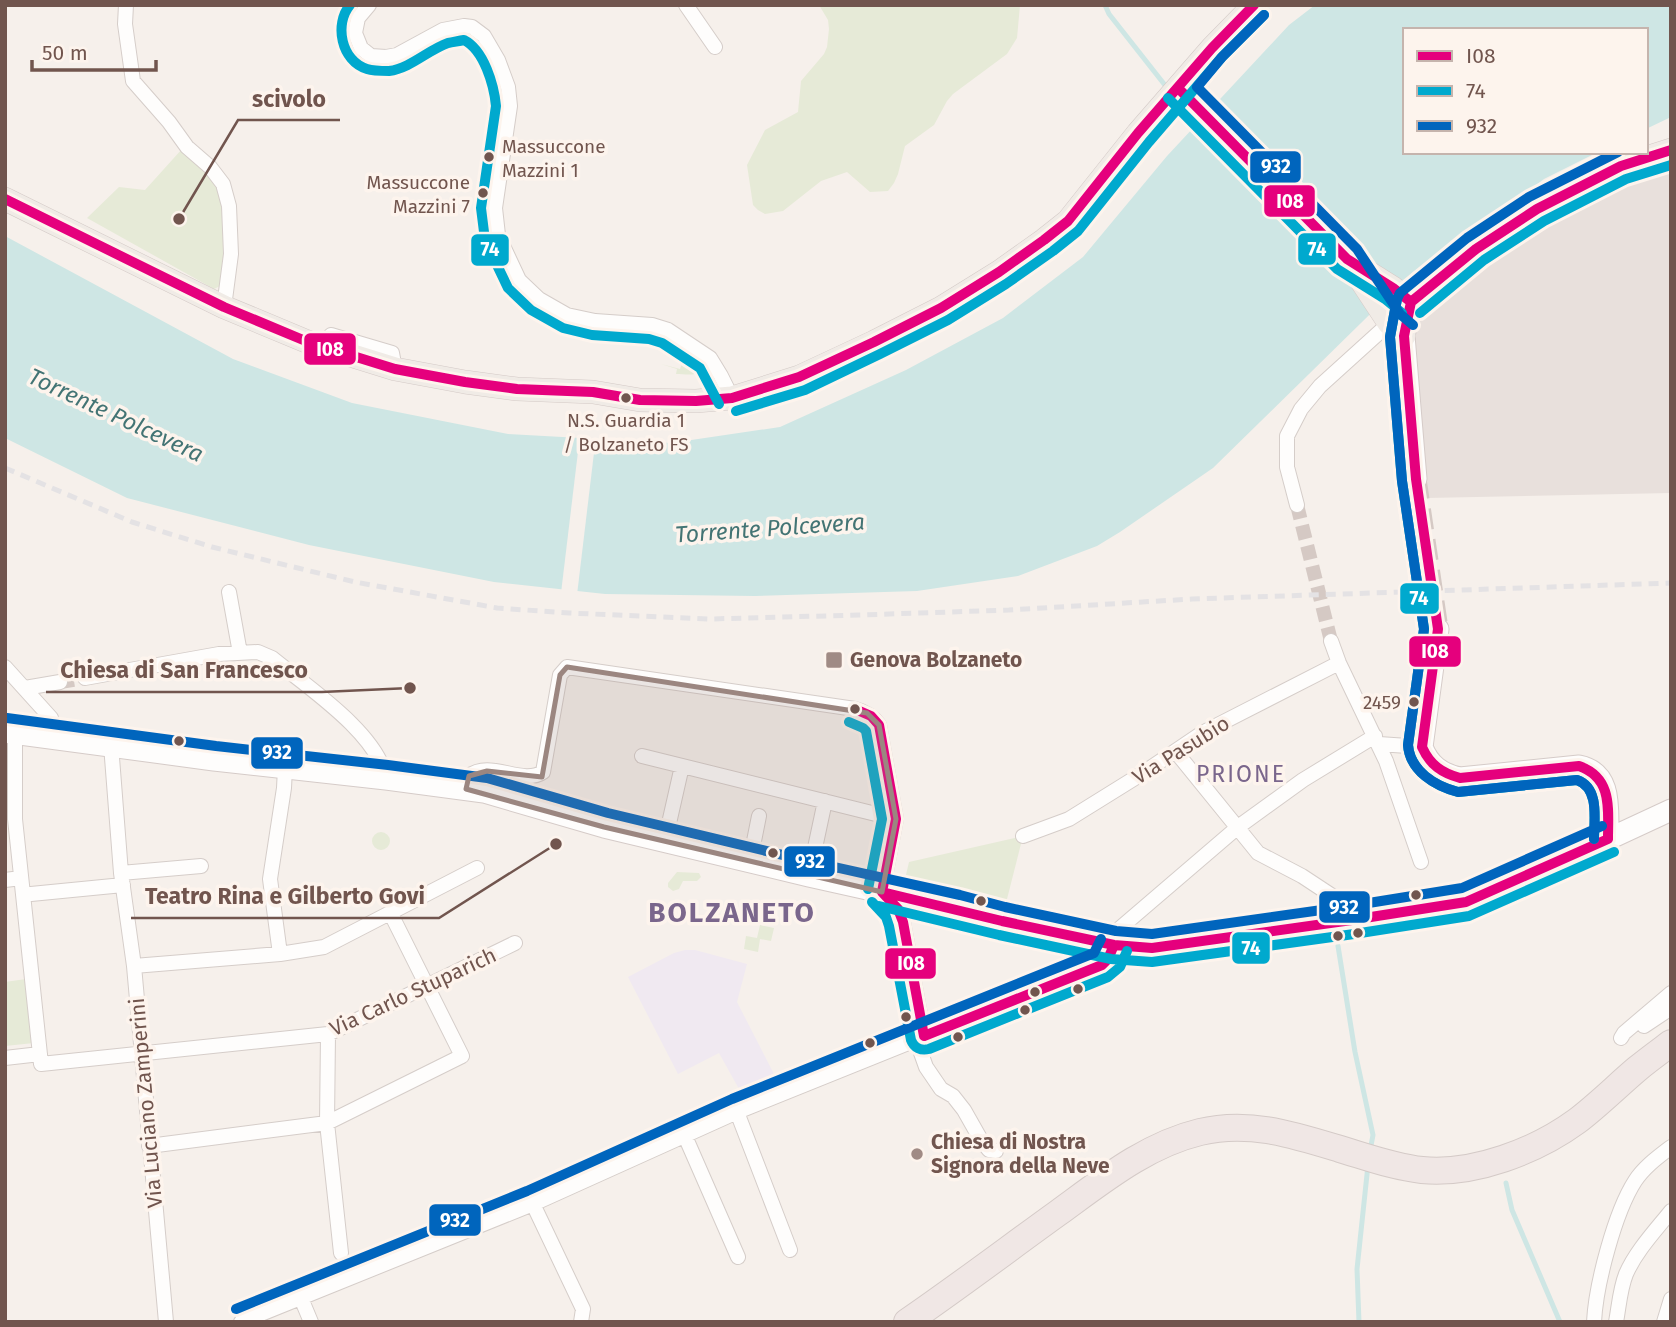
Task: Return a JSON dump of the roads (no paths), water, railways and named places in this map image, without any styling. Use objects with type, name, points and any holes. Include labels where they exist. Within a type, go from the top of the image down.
[{"type":"highway","points":[[907,1322],[1095,1186],[1137,1158],[1176,1139],[1217,1129],[1253,1128],[1300,1137],[1404,1167],[1425,1170],[1465,1168],[1506,1157],[1555,1135],[1671,1043]]},
{"type":"main road","points":[[5,199],[224,307],[308,342],[395,369],[465,382],[593,392],[640,400],[695,401],[732,398],[799,377],[941,308],[999,272],[1068,221],[1138,133],[1212,48],[1254,5]]},
{"type":"main road","points":[[1178,88],[1347,259],[1397,330],[1416,479]]},
{"type":"main road","points":[[1397,330],[1411,302],[1476,250],[1537,209],[1621,166],[1671,150]]},
{"type":"main road","points":[[1347,259],[1411,302]]},
{"type":"main road","points":[[1438,629],[1422,747],[1429,760],[1438,770],[1460,778],[1580,766],[1588,768],[1604,783],[1608,839]]},
{"type":"main road","points":[[10,732],[466,789],[604,827],[1002,921],[1114,945],[1152,948],[1466,902],[1671,810]]},
{"type":"street","points":[[126,5],[124,24],[133,81],[187,147],[210,167],[223,184],[229,206],[231,254],[224,307]]},
{"type":"street","points":[[369,5],[358,18],[355,33],[360,48],[371,56],[397,55],[443,30],[464,26],[472,27],[484,36],[498,60],[508,87],[510,106],[495,208],[498,235],[519,280],[539,299],[567,315],[595,321],[652,325],[668,330],[710,358],[732,398]]},
{"type":"street","points":[[686,5],[715,47]]},
{"type":"street","points":[[1297,505],[1287,467],[1287,436],[1301,409],[1320,386],[1397,330]]},
{"type":"street","points":[[331,335],[392,352],[395,369]]},
{"type":"street","points":[[229,593],[240,653]]},
{"type":"street","points":[[1331,641],[1377,740],[1421,862]]},
{"type":"street","points":[[85,678],[219,654],[258,652],[272,658],[342,715],[380,759],[386,779]]},
{"type":"street","name":"Via Pasubio","points":[[1023,836],[1069,819],[1202,733],[1339,663]]},
{"type":"street","points":[[5,667],[51,718],[56,738]]},
{"type":"street","points":[[466,789],[469,776],[477,771],[534,776],[543,772],[560,675],[567,667],[855,709],[867,713],[879,725],[896,819],[882,892],[898,909],[908,943],[926,1067],[941,1089],[953,1096],[964,1110],[989,1150],[996,1151]]},
{"type":"street","points":[[25,688],[60,682]]},
{"type":"street","points":[[5,1058],[40,1054],[15,819],[10,732]]},
{"type":"street","points":[[241,1322],[533,1204],[737,1112],[1102,965],[1108,959],[1119,929],[1238,828],[1303,780],[1377,740],[1422,747]]},
{"type":"street","name":"Via Luciano Zamperini","points":[[111,745],[166,1322]]},
{"type":"street","points":[[1176,751],[1258,853],[1302,876],[1349,907],[1352,920]]},
{"type":"street","points":[[642,756],[896,819]]},
{"type":"street","points":[[665,841],[682,766]]},
{"type":"street","points":[[281,954],[270,879],[285,768]]},
{"type":"street","points":[[810,876],[825,801]]},
{"type":"street","points":[[750,861],[759,817]]},
{"type":"street","points":[[5,880],[22,886],[31,894],[201,866]]},
{"type":"street","points":[[134,966],[281,954],[324,947],[477,868]]},
{"type":"street","points":[[149,1146],[327,1123],[462,1056],[391,914]]},
{"type":"street","name":"Via Carlo Stuparich","points":[[40,1054],[41,1064],[328,1034],[515,943]]},
{"type":"street","points":[[1671,993],[1621,1038],[1627,1037],[1671,1008]]},
{"type":"street","points":[[328,1034],[327,1123],[341,1253]]},
{"type":"street","points":[[737,1112],[790,1250]]},
{"type":"street","points":[[685,1136],[738,1257]]},
{"type":"street","points":[[1594,1322],[1598,1290],[1613,1234],[1634,1183],[1647,1166],[1671,1147]]},
{"type":"street","points":[[533,1204],[583,1309],[581,1322]]},
{"type":"street","points":[[1616,1322],[1626,1275],[1635,1257],[1671,1211]]},
{"type":"street","points":[[301,1298],[311,1322]]},
{"type":"street","points":[[1664,1322],[1671,1299]]},
{"type":"water","name":"Torrente Polcevera","points":[[1315,5],[1671,5],[1671,117],[1648,128],[1648,28],[1403,28],[1403,154],[1594,154],[1544,179],[1451,248],[1413,272],[1213,468],[1097,546],[1018,576],[917,591],[755,596],[605,594],[494,582],[309,545],[127,498],[5,438],[5,236],[233,359],[352,403],[508,434],[671,443],[780,427],[906,370],[1003,318],[1083,257],[1167,156],[1289,25]]},
{"type":"waterway","points":[[1105,5],[1109,14],[1168,89]]},
{"type":"waterway","points":[[1338,946],[1355,1052],[1373,1135],[1370,1151]]},
{"type":"waterway","points":[[1359,1322],[1357,1269],[1368,1165]]},
{"type":"waterway","points":[[1506,1183],[1512,1210],[1560,1322]]},
{"type":"tunnel","points":[[1416,479],[1438,629]]},
{"type":"tunnel","points":[[1297,505],[1331,641]]},
{"type":"tunnel","points":[[60,682],[85,678]]},
{"type":"railway","points":[[5,468],[132,522],[212,547],[355,582],[497,608],[569,613],[710,619],[859,615],[1009,610],[1192,599],[1671,583]]},
{"type":"place","name":"Massuccone Mazzini 1","points":[[489,157]]},
{"type":"place","name":"Massuccone Mazzini 7","points":[[483,193]]},
{"type":"place","name":"scivolo","points":[[179,219]]},
{"type":"place","name":"N.S. Guardia 1 / Bolzaneto FS","points":[[626,398]]},
{"type":"place","name":"Genova Bolzaneto","points":[[834,660]]},
{"type":"place","name":"Chiesa di San Francesco","points":[[410,688]]},
{"type":"place","name":"2459","points":[[1414,702]]},
{"type":"place","name":"Teatro Rina e Gilberto Govi","points":[[556,844]]},
{"type":"place","name":"Chiesa di Nostra Signora della Neve","points":[[917,1154]]},
{"type":"district","name":"PRIONE","points":[[1241,774]]},
{"type":"district","name":"BOLZANETO","points":[[732,912]]}]
